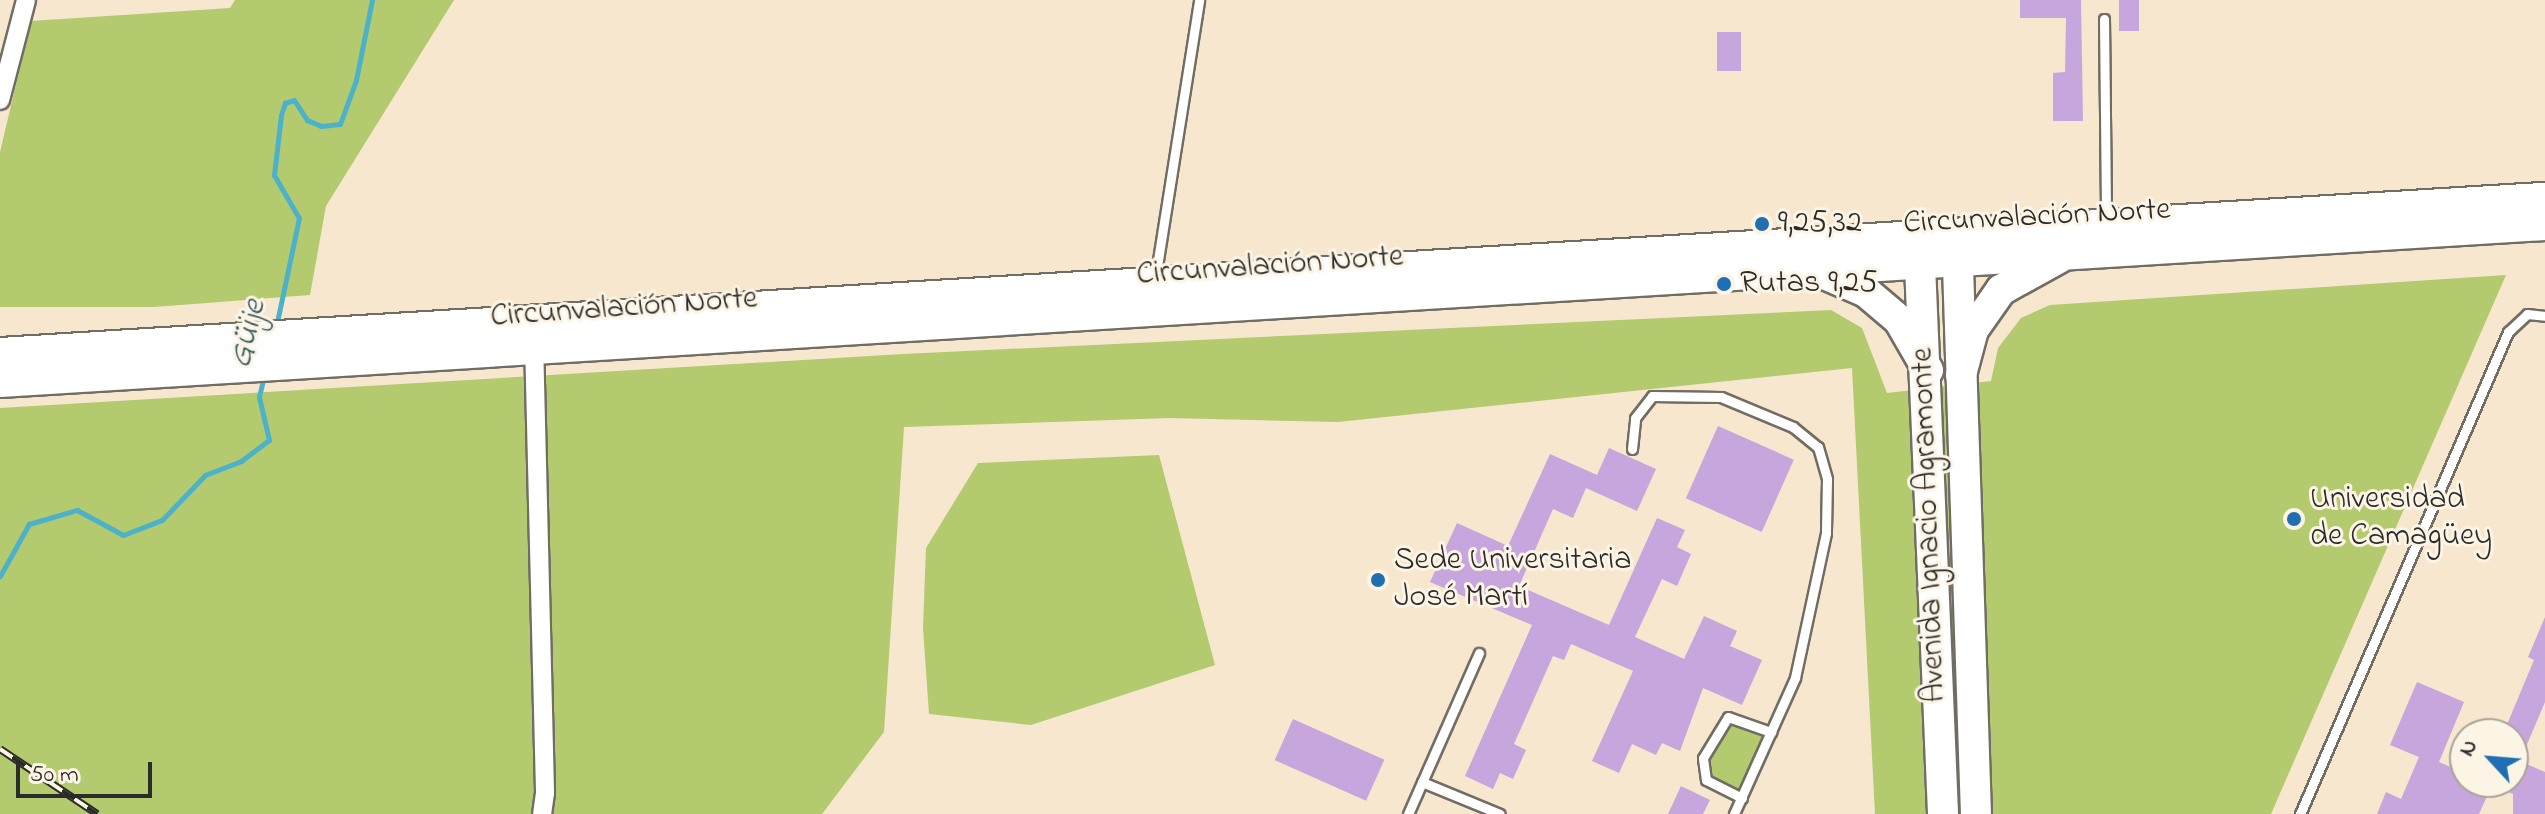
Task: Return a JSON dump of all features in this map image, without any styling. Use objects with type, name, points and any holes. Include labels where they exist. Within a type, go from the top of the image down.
[{"type":"main road","name":"Circunvalación Norte","points":[[534,337],[1155,282],[1957,246],[2106,224],[2545,198]]},
{"type":"main road","name":"Circunvalación Norte","points":[[1957,246],[2073,252],[2545,225]]},
{"type":"main road","name":"Avenida Ignacio Agramonte","points":[[1957,246],[1976,814]]},
{"type":"main road","name":"Circunvalación Norte","points":[[0,353],[241,352],[1809,268],[1920,248]]},
{"type":"main road","name":"Avenida Ignacio Agramonte","points":[[1920,248],[1928,370],[1943,814]]},
{"type":"main road","points":[[1961,375],[1973,330],[2001,290],[2073,252]]},
{"type":"main road","points":[[1809,268],[1866,292],[1899,320],[1928,370]]},
{"type":"main road","name":"Circunvalación Norte","points":[[0,382],[241,352]]},
{"type":"street","points":[[0,100],[26,0]]},
{"type":"street","points":[[534,337],[542,814]]},
{"type":"lane","points":[[1155,282],[1199,0]]},
{"type":"lane","points":[[2104,19],[2106,224]]},
{"type":"lane","points":[[2300,814],[2508,332],[2527,314],[2545,316]]},
{"type":"lane","points":[[1632,449],[1635,418],[1652,396],[1721,397],[1762,411],[1818,447],[1827,479],[1826,533],[1795,678],[1734,814]]},
{"type":"lane","points":[[1408,814],[1479,653]]},
{"type":"lane","points":[[1742,798],[1706,780],[1703,758],[1728,717],[1771,732]]},
{"type":"lane","points":[[1422,782],[1500,814]]},
{"type":"green space","points":[[235,0],[454,0],[326,206],[310,295],[154,307],[0,307],[0,152],[31,21],[230,8]]},
{"type":"green space","points":[[2506,275],[2271,814],[1875,814],[1852,368],[1338,422],[1170,418],[904,427],[884,732],[822,814],[0,814],[0,408],[903,354],[1831,310],[1862,328],[1887,393],[1991,381],[1998,348],[2021,318],[2050,305]]},
{"type":"green space","points":[[1159,455],[1215,665],[1031,725],[929,714],[923,628],[926,548],[978,463]]},
{"type":"green space","points":[[1737,724],[1764,735],[1739,790],[1709,777],[1708,760],[1724,727]]},
{"type":"building","points":[[2020,0],[2081,0],[2083,121],[2053,121],[2053,73],[2065,72],[2066,18],[2020,18]]},
{"type":"building","points":[[2119,0],[2139,0],[2139,31],[2119,31]]},
{"type":"building","points":[[1717,32],[1741,32],[1741,71],[1717,71]]},
{"type":"building","points":[[1718,426],[1794,460],[1762,532],[1686,498]]},
{"type":"building","points":[[1609,448],[1656,469],[1637,511],[1586,488],[1573,518],[1553,509],[1519,586],[1609,625],[1657,518],[1685,530],[1677,547],[1691,554],[1677,586],[1662,579],[1635,637],[1684,659],[1704,616],[1737,631],[1730,646],[1762,660],[1742,705],[1703,688],[1680,751],[1662,743],[1656,755],[1632,744],[1619,773],[1592,761],[1633,671],[1571,644],[1564,660],[1553,656],[1514,744],[1526,750],[1513,779],[1500,773],[1493,789],[1465,776],[1532,625],[1430,582],[1457,523],[1508,546],[1550,454],[1597,475]]},
{"type":"building","points":[[2545,617],[2545,702],[2529,740],[2529,718],[2510,718],[2534,660],[2528,657]]},
{"type":"building","points":[[2417,682],[2464,702],[2457,718],[2449,718],[2449,738],[2439,762],[2449,766],[2449,798],[2486,798],[2479,814],[2377,814],[2386,792],[2401,799],[2419,757],[2390,745]]},
{"type":"building","points":[[1293,719],[1384,760],[1366,801],[1275,760]]},
{"type":"building","points":[[2529,765],[2545,772],[2545,814],[2513,814],[2513,798],[2529,798]]},
{"type":"building","points":[[1681,786],[1710,800],[1703,814],[1668,814]]},
{"type":"waterway","name":"Güije","points":[[276,327],[299,218],[274,175],[281,115],[285,103],[294,100],[307,120],[321,126],[340,124],[356,80],[372,0]]},
{"type":"waterway","name":"Güije","points":[[0,576],[29,524],[77,510],[123,535],[162,520],[205,475],[241,461],[269,440],[259,397],[264,376]]},
{"type":"railway","points":[[0,749],[97,814]]},
{"type":"place","name":"9,25,32","points":[[1762,224]]},
{"type":"place","name":"Rutas 9,25","points":[[1724,284]]},
{"type":"place","name":"Universidad de Camagüey","points":[[2294,519]]},
{"type":"place","name":"Sede Universitaria José Martí","points":[[1378,580]]}]
